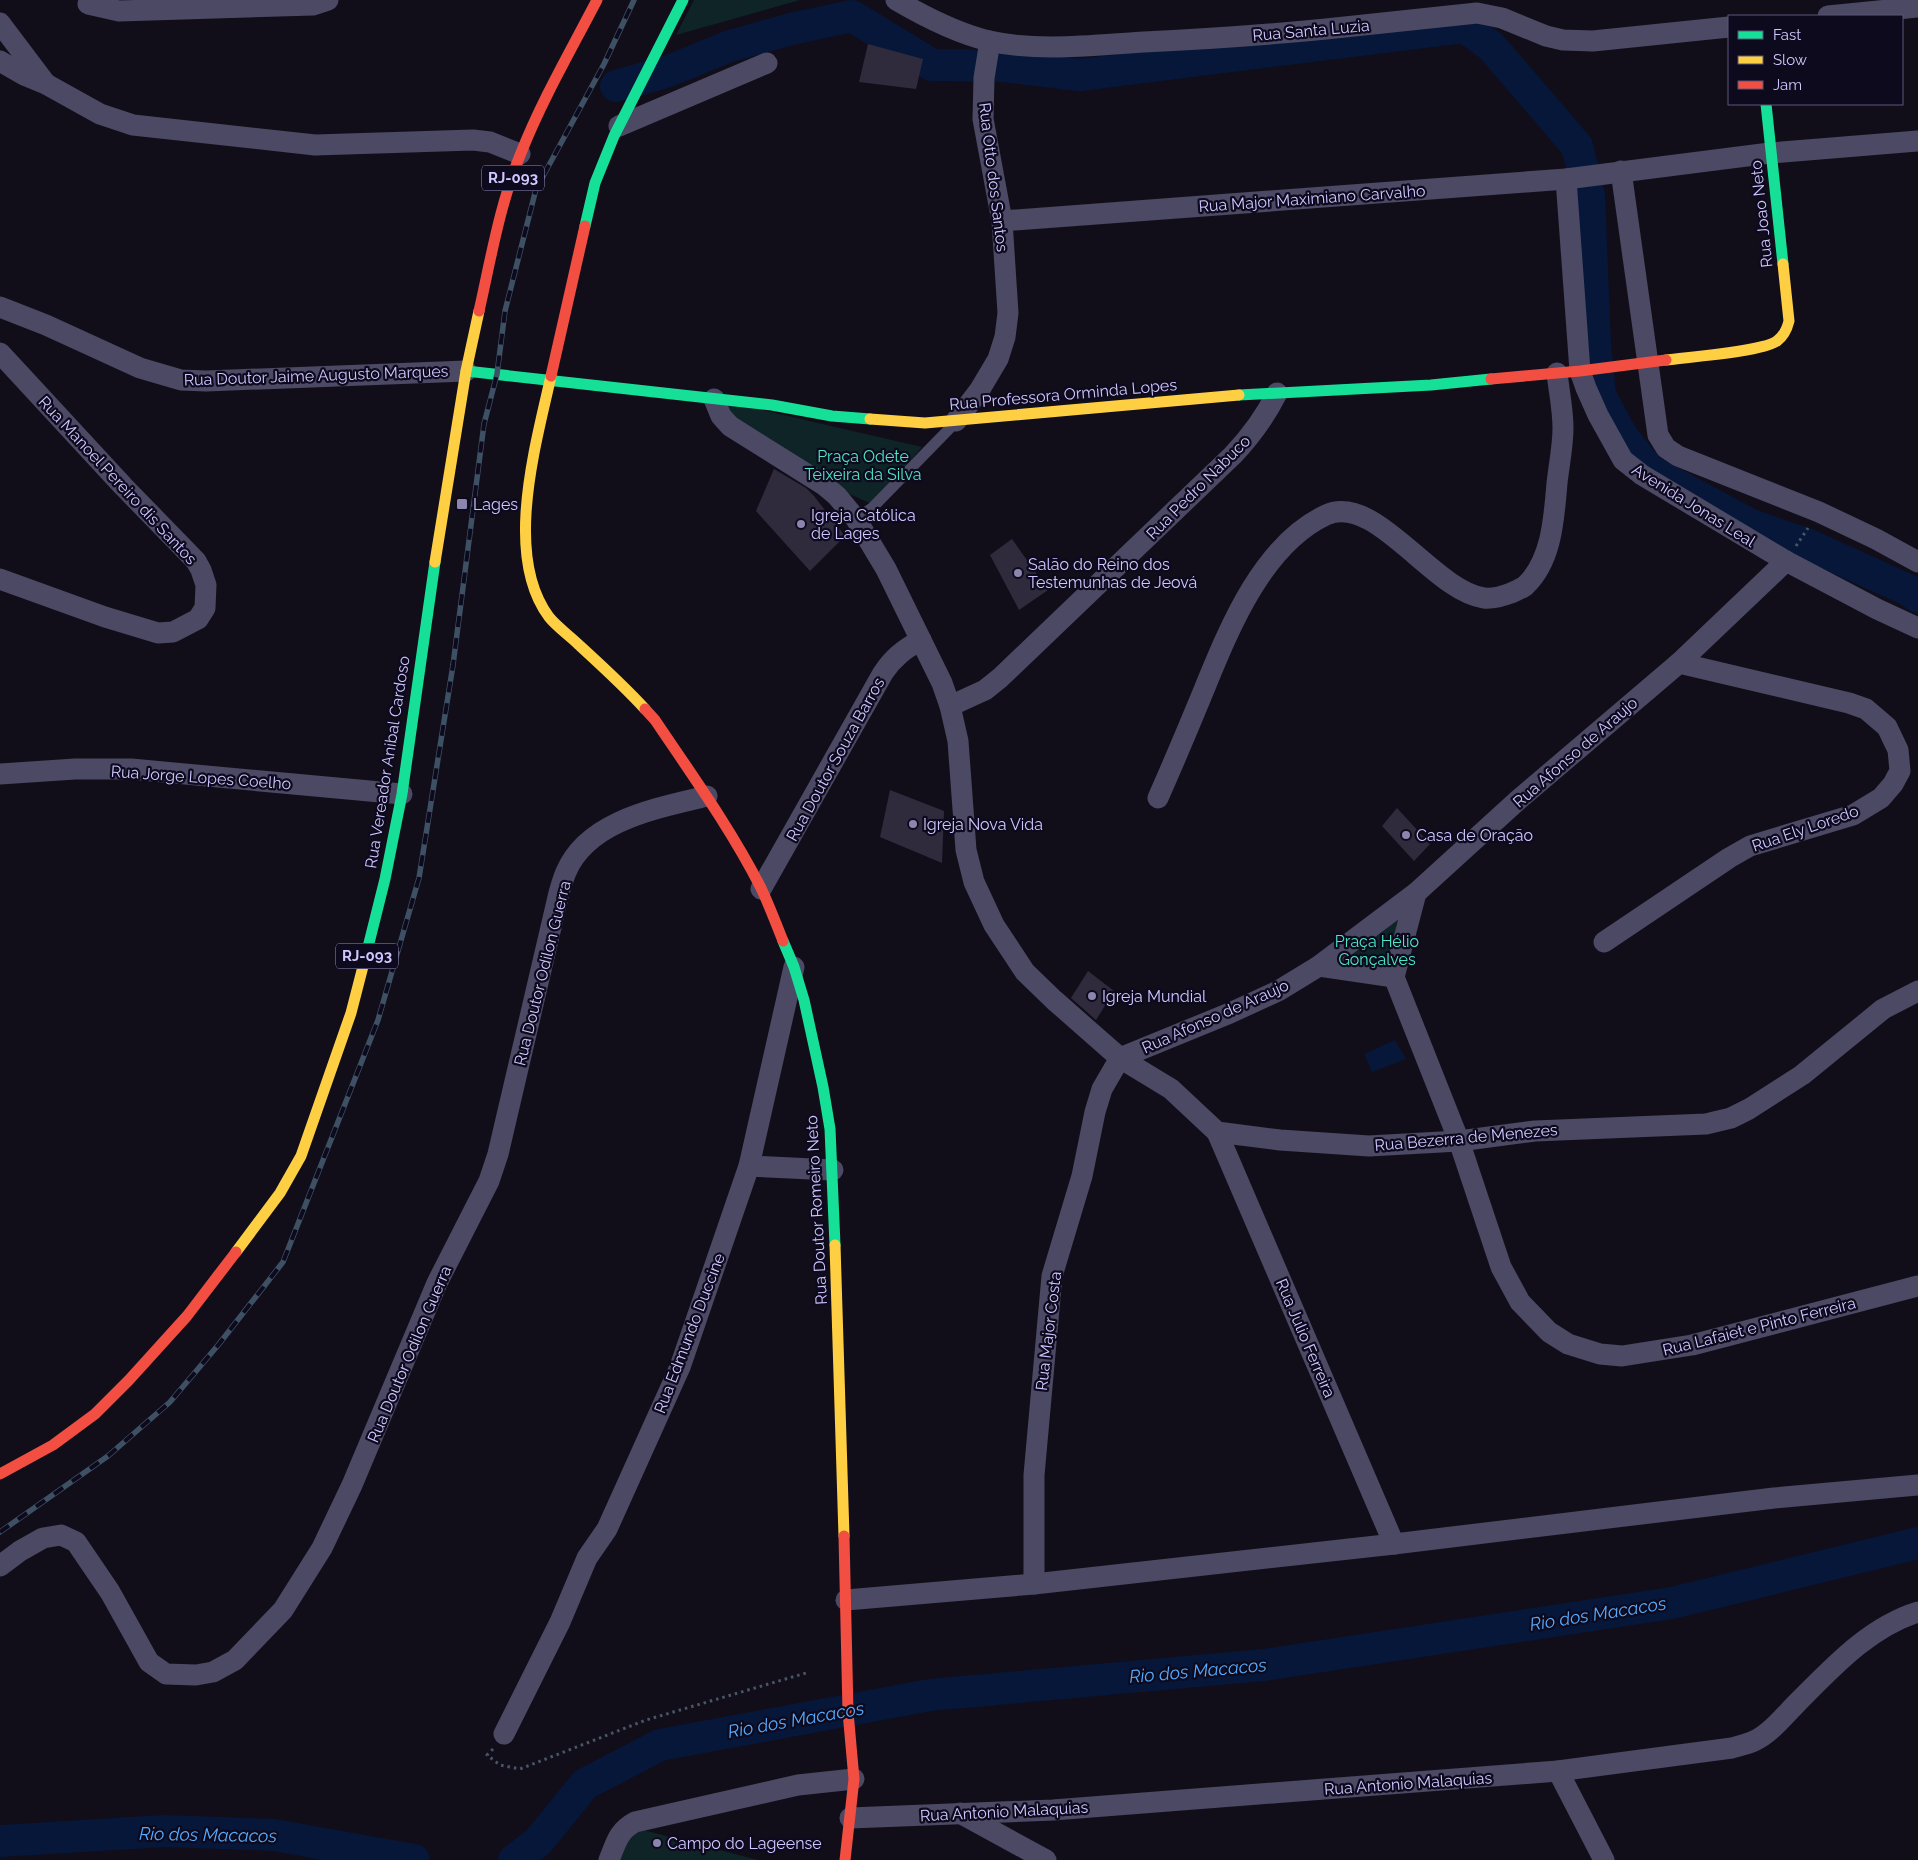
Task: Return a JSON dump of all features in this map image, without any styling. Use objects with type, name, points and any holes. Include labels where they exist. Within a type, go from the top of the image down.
[{"type":"street","points":[[88,4],[119,11],[313,5],[328,0]]},
{"type":"street","name":"RJ-093","points":[[466,370],[498,229],[520,154],[541,107],[597,0]]},
{"type":"street","name":"Rua Doutor Romeiro Neto","points":[[683,0],[605,153],[595,183],[531,465],[526,505],[527,558],[534,590],[549,617],[624,686],[655,720],[707,796],[742,852],[762,889],[794,967],[804,1000],[823,1087],[830,1129],[833,1170],[848,1712],[854,1779],[845,1860]]},
{"type":"street","name":"Rua Santa Luzia","points":[[896,0],[922,15],[989,47],[1092,45],[1324,29],[1477,13],[1502,18],[1546,36],[1564,40],[1593,41],[1728,27]]},
{"type":"street","points":[[1838,15],[1918,7]]},
{"type":"street","points":[[0,24],[46,84]]},
{"type":"street","name":"Rua Otto dos Santos","points":[[956,422],[989,376],[998,359],[1005,337],[1008,313],[1002,221],[984,119],[984,78],[989,47]]},
{"type":"street","points":[[0,61],[100,114],[134,125],[315,145],[473,140],[490,142],[520,154]]},
{"type":"street","points":[[618,126],[766,63]]},
{"type":"street","name":"Rua Joao Neto","points":[[1766,105],[1789,321]]},
{"type":"street","name":"Rua Major Maximiano Carvalho","points":[[1002,221],[1574,178],[1770,154],[1918,141]]},
{"type":"street","name":"Avenida Jonas Leal","points":[[1612,173],[1638,363],[1658,435],[1666,448],[1678,456],[1819,512],[1876,539],[1918,562]]},
{"type":"street","name":"Avenida Jonas Leal","points":[[1574,178],[1585,370],[1598,415],[1623,460],[1642,475],[1789,557],[1877,609],[1918,628]]},
{"type":"street","name":"Rua Doutor Jaime Augusto Marques","points":[[0,307],[46,325],[140,368],[181,380],[206,381],[466,370]]},
{"type":"street","name":"Rua Professora Orminda Lopes","points":[[551,381],[772,405],[832,416],[892,422],[956,422],[1204,397],[1431,385],[1585,370],[1750,349],[1774,344],[1787,331],[1789,321]]},
{"type":"street","name":"Rua Manoel Pereiro dis Santos","points":[[0,353],[123,486],[196,561],[204,577],[205,608],[198,619],[172,632],[158,633],[105,617],[0,579]]},
{"type":"street","points":[[466,370],[551,381]]},
{"type":"street","name":"Rua Vereador Anibal Cardoso","points":[[0,1474],[53,1445],[95,1414],[129,1380],[187,1316],[280,1193],[301,1156],[351,1013],[385,879],[402,794],[441,522],[466,370]]},
{"type":"street","points":[[1158,798],[1226,638],[1249,593],[1267,566],[1288,542],[1309,524],[1326,514],[1347,512],[1369,519],[1405,545],[1422,562],[1460,589],[1484,598],[1502,596],[1524,588],[1538,570],[1552,532],[1563,428],[1557,373]]},
{"type":"street","name":"Rua Pedro Nabuco","points":[[950,706],[979,693],[1000,678],[1233,455],[1266,416],[1277,393]]},
{"type":"street","points":[[714,399],[721,416],[730,426],[824,485],[837,496],[856,519],[886,569],[942,683],[950,706],[958,741],[966,850],[974,882],[994,925],[1025,972],[1120,1058],[1171,1089],[1217,1132]]},
{"type":"street","name":"Rua Afonso de Araujo","points":[[1120,1058],[1230,1013],[1278,991],[1319,966],[1416,893],[1517,801],[1679,662],[1789,557]]},
{"type":"street","name":"Rua Doutor Souza Barros","points":[[762,889],[883,673],[893,658],[907,647],[921,640]]},
{"type":"street","name":"Rua Ely Loredo","points":[[1604,942],[1729,858],[1750,846],[1853,815],[1881,798],[1894,784],[1900,770],[1898,750],[1886,727],[1866,709],[1849,703],[1679,662]]},
{"type":"street","name":"Rua Jorge Lopes Coelho","points":[[0,774],[75,769],[131,769],[402,794]]},
{"type":"street","name":"Rua Doutor Odilon Guerra","points":[[0,1566],[20,1551],[43,1538],[61,1536],[76,1542],[110,1592],[150,1662],[166,1674],[196,1676],[214,1672],[235,1660],[283,1610],[322,1548],[348,1493],[437,1283],[488,1181],[498,1154],[559,894],[567,870],[579,853],[596,835],[616,823],[666,806],[707,796]]},
{"type":"street","points":[[1319,966],[1394,977],[1416,893]]},
{"type":"street","name":"Rua Edmundo Duccine","points":[[504,1734],[560,1622],[587,1558],[607,1529],[680,1367],[749,1166],[794,967]]},
{"type":"street","name":"Rua Lafaiet e Pinto Ferreira","points":[[1394,977],[1459,1141],[1500,1267],[1520,1302],[1549,1332],[1568,1344],[1600,1354],[1622,1356],[1692,1345],[1918,1286]]},
{"type":"street","name":"Rua Bezerra de Menezes","points":[[1217,1132],[1280,1140],[1369,1146],[1459,1141],[1534,1131],[1706,1124],[1731,1118],[1802,1075],[1883,1009],[1918,991]]},
{"type":"street","name":"Rua Major Costa","points":[[1034,1584],[1034,1475],[1052,1276],[1082,1176],[1100,1096],[1109,1074],[1120,1058]]},
{"type":"street","name":"Rua Julio Ferreira","points":[[1217,1132],[1394,1544]]},
{"type":"street","points":[[749,1166],[833,1170]]},
{"type":"street","points":[[846,1600],[1034,1584],[1394,1544],[1774,1498],[1918,1486]]},
{"type":"street","name":"Rua Antonio Malaquias","points":[[850,1818],[1052,1810],[1558,1771],[1732,1748],[1755,1741],[1776,1724],[1867,1637],[1908,1615],[1918,1612]]},
{"type":"street","points":[[1558,1771],[1604,1860]]},
{"type":"street","points":[[609,1860],[621,1832],[635,1822],[798,1785],[854,1779]]},
{"type":"street","points":[[960,1813],[1046,1860]]},
{"type":"lane","name":"Rua Otto dos Santos","points":[[856,519],[872,508],[956,422]]},
{"type":"path","points":[[1789,557],[1811,524]]},
{"type":"path","points":[[504,1734],[487,1756],[500,1765],[520,1769],[646,1720],[806,1673]]},
{"type":"green space","points":[[694,0],[800,0],[676,35]]},
{"type":"green space","name":"Praça Odete Teixeira da Silva","points":[[714,399],[922,447],[872,504],[777,462]]},
{"type":"green space","name":"Praça Hélio Gonçalves","points":[[1409,899],[1392,969],[1335,965]]},
{"type":"green space","name":"Campo do Lageense","points":[[628,1826],[758,1860],[614,1860]]},
{"type":"water","points":[[1395,1040],[1406,1059],[1372,1072],[1364,1054]]},
{"type":"building","points":[[868,44],[923,59],[916,89],[859,82]]},
{"type":"building","name":"Igreja Católica de Lages","points":[[774,469],[806,488],[845,536],[810,571],[756,511]]},
{"type":"building","name":"Salão do Reino dos Testemunhas de Jeová","points":[[1012,539],[1048,590],[1019,610],[990,555]]},
{"type":"building","name":"Igreja Nova Vida","points":[[890,790],[944,811],[942,863],[880,837]]},
{"type":"building","name":"Casa de Oração","points":[[1397,808],[1430,844],[1414,861],[1382,826]]},
{"type":"building","name":"Igreja Mundial","points":[[1088,971],[1114,991],[1096,1020],[1071,998]]},
{"type":"waterway","points":[[616,86],[666,72],[730,46],[791,29],[852,16],[932,65],[1001,66],[1080,75],[1464,27],[1491,46],[1577,146],[1589,195],[1595,344],[1600,395],[1622,436],[1649,470],[1751,525],[1809,545],[1908,590],[1918,597]]},
{"type":"waterway","name":"Rio dos Macacos","points":[[514,1860],[538,1842],[585,1784],[660,1745],[930,1695],[1264,1665],[1672,1603],[1918,1543]]},
{"type":"waterway","name":"Rio dos Macacos","points":[[0,1841],[165,1831],[274,1835],[414,1860]]},
{"type":"railway","points":[[0,1532],[108,1456],[170,1402],[219,1344],[283,1262],[378,1020],[419,878],[453,665],[484,424],[497,374],[505,311],[536,189],[604,64],[634,0]]},
{"type":"traffic: fast","points":[[585,226],[595,183],[614,136],[683,0]]},
{"type":"traffic: fast","points":[[1766,105],[1783,264]]},
{"type":"traffic: fast","points":[[466,371],[772,405],[832,416],[870,419]]},
{"type":"traffic: fast","points":[[1239,395],[1431,385],[1491,379]]},
{"type":"traffic: fast","points":[[367,951],[385,879],[402,794],[435,562]]},
{"type":"traffic: fast","points":[[783,941],[794,967],[804,1000],[823,1087],[830,1129],[835,1245]]},
{"type":"traffic: slow","points":[[1666,360],[1741,351],[1769,345],[1777,341],[1785,332],[1789,321],[1783,264]]},
{"type":"traffic: slow","points":[[435,562],[466,371],[479,311]]},
{"type":"traffic: slow","points":[[551,376],[538,434],[527,499],[525,532],[528,563],[535,592],[552,621],[613,676],[645,709]]},
{"type":"traffic: slow","points":[[870,419],[925,423],[1239,395]]},
{"type":"traffic: slow","points":[[236,1252],[280,1193],[301,1156],[351,1013],[367,951]]},
{"type":"traffic: slow","points":[[835,1245],[844,1536]]},
{"type":"traffic: jam","points":[[479,311],[507,191],[514,172],[547,94],[597,0]]},
{"type":"traffic: jam","points":[[551,376],[585,226]]},
{"type":"traffic: jam","points":[[1491,379],[1580,371],[1666,360]]},
{"type":"traffic: jam","points":[[645,709],[655,720],[711,802],[737,845],[761,888],[783,941]]},
{"type":"traffic: jam","points":[[0,1474],[53,1445],[95,1414],[129,1380],[187,1316],[236,1252]]},
{"type":"traffic: jam","points":[[844,1536],[848,1712],[854,1779],[845,1860]]},
{"type":"place","name":"Lages","points":[[462,504]]},
{"type":"place","name":"Igreja Católica de Lages","points":[[801,524]]},
{"type":"place","name":"Salão do Reino dos Testemunhas de Jeová","points":[[1018,573]]},
{"type":"place","name":"Igreja Nova Vida","points":[[913,824]]},
{"type":"place","name":"Casa de Oração","points":[[1406,835]]},
{"type":"place","name":"Igreja Mundial","points":[[1092,996]]},
{"type":"place","name":"Campo do Lageense","points":[[657,1843]]}]
